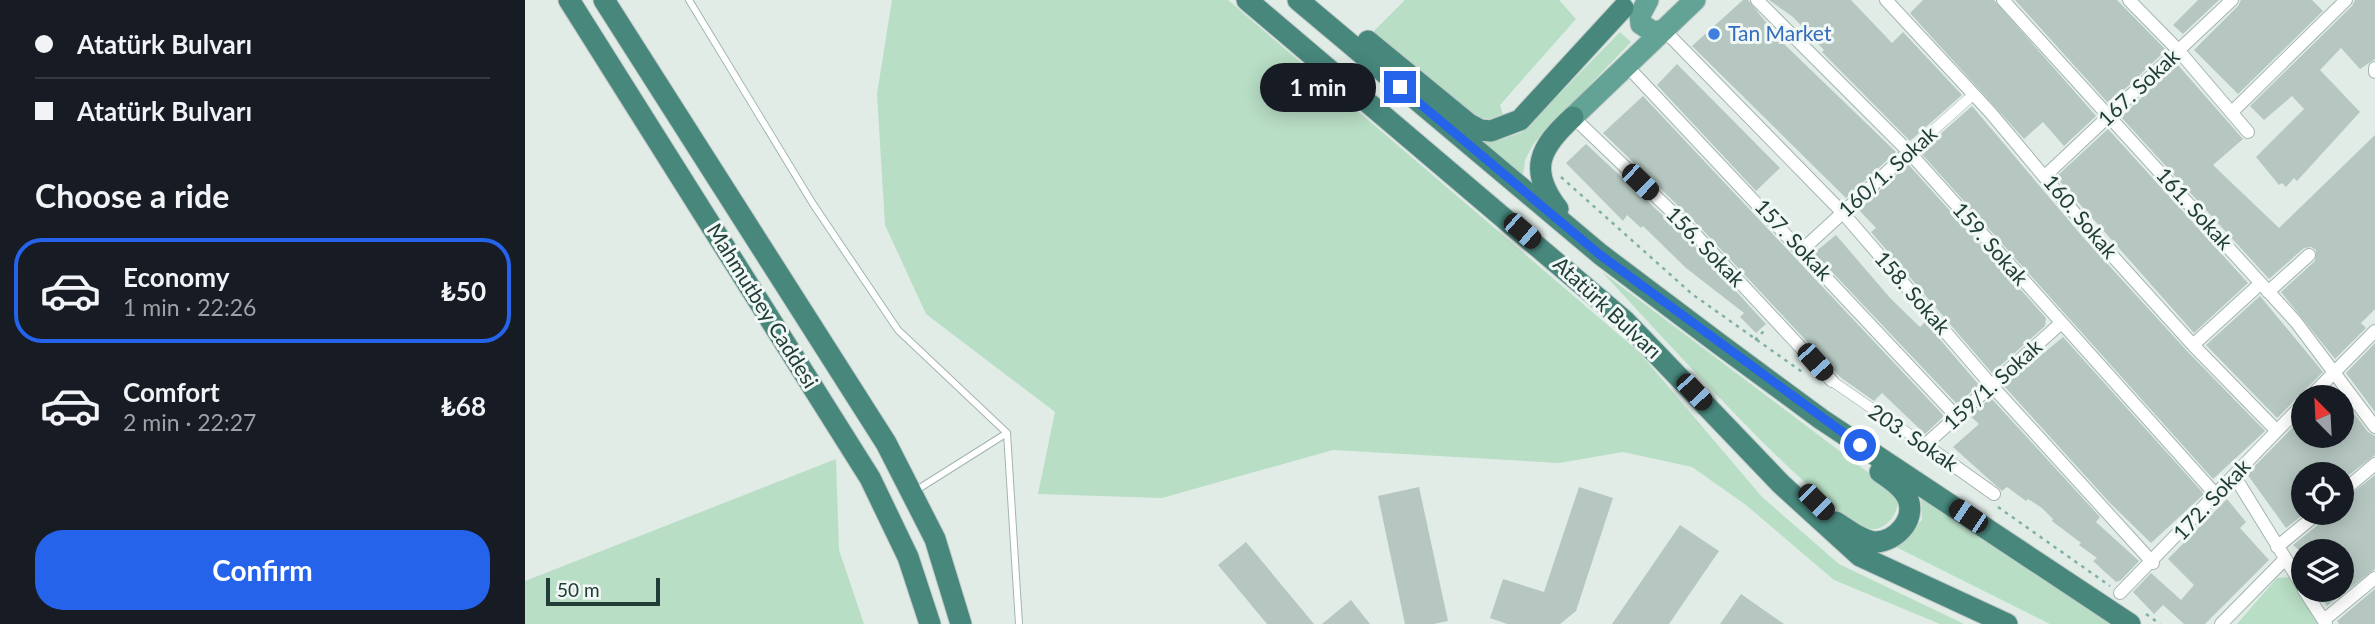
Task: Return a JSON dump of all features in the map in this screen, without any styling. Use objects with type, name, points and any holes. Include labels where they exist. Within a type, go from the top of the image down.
[{"type":"highway","name":"Mahmutbey Caddesi","points":[[569,0],[870,478],[908,557],[930,624]]},
{"type":"highway","name":"Mahmutbey Caddesi","points":[[604,0],[886,443],[913,492],[942,559],[961,624]]},
{"type":"highway","name":"Atatürk Bulvarı","points":[[1247,0],[1625,321],[1823,526],[1860,556],[2007,624]]},
{"type":"highway","name":"Atatürk Bulvarı","points":[[1298,0],[1599,254],[1821,419],[2130,624]]},
{"type":"highway","points":[[1318,0],[1469,124],[1480,130],[1491,131],[1520,120],[1623,3]]},
{"type":"highway","points":[[1573,117],[1546,146],[1539,175],[1542,189],[1557,209],[1599,254]]},
{"type":"highway","points":[[1766,468],[1800,486],[1852,533],[1874,542],[1891,538],[1904,528],[1908,515],[1908,500],[1898,485],[1845,448],[1821,419]]},
{"type":"main road","points":[[1648,0],[1640,15],[1641,24],[1653,32],[1664,30]]},
{"type":"main road","points":[[1573,117],[1695,0]]},
{"type":"street","name":"159. Sokak","points":[[1757,0],[1909,152],[2060,324],[2216,495]]},
{"type":"street","name":"160. Sokak","points":[[1886,0],[1974,94],[2089,230],[2193,345],[2277,431]]},
{"type":"street","name":"161. Sokak","points":[[2003,0],[2264,287],[2375,427]]},
{"type":"street","points":[[2129,0],[2179,51],[2248,132]]},
{"type":"street","name":"167. Sokak","points":[[2045,176],[2232,0]]},
{"type":"street","points":[[2232,112],[2346,0]]},
{"type":"street","name":"158. Sokak","points":[[1664,30],[1843,213],[1992,386],[2153,563]]},
{"type":"street","name":"157. Sokak","points":[[1627,66],[1957,417]]},
{"type":"street","name":"160/1. Sokak","points":[[1802,250],[1974,94]]},
{"type":"street","name":"156. Sokak","points":[[1573,117],[1694,233],[1832,382]]},
{"type":"street","points":[[2193,345],[2264,287],[2309,255]]},
{"type":"street","name":"159/1. Sokak","points":[[1925,445],[2060,324]]},
{"type":"street","points":[[2322,385],[2375,331]]},
{"type":"street","name":"203. Sokak","points":[[1832,382],[1994,494]]},
{"type":"street","name":"172. Sokak","points":[[2120,593],[2153,563],[2291,416]]},
{"type":"street","points":[[2354,482],[2375,464]]},
{"type":"street","points":[[2235,477],[2291,568]]},
{"type":"street","points":[[2277,547],[2304,525]]},
{"type":"street","points":[[2221,624],[2285,559]]},
{"type":"street","points":[[2312,602],[2325,622],[2375,578]]},
{"type":"lane","points":[[689,0],[813,204],[898,330],[1007,433],[1019,624]]},
{"type":"lane","points":[[913,492],[1007,433]]},
{"type":"green space","points":[[892,0],[1228,0],[1638,351],[1762,497],[1839,564],[1964,624],[1940,624],[1834,580],[1746,505],[1692,467],[1623,452],[1559,463],[1333,450],[1162,498],[1038,494],[1055,412],[926,314],[885,225],[877,94]]},
{"type":"green space","points":[[1405,0],[1559,0],[1576,19],[1500,105],[1503,114],[1491,119],[1479,118],[1373,32]]},
{"type":"green space","points":[[1620,32],[1631,42],[1534,143],[1525,160],[1523,176],[1481,141],[1503,139],[1522,132]]},
{"type":"green space","points":[[1602,272],[1898,495],[1895,514],[1887,524],[1868,529],[1847,518],[1815,492],[1735,414]]},
{"type":"green space","points":[[836,459],[839,550],[864,624],[525,624],[525,581]]},
{"type":"green space","points":[[1921,494],[2111,624],[2050,624],[1894,546],[1922,520]]},
{"type":"green space","points":[[2290,577],[2291,602],[2305,602],[2319,624],[2237,624],[2277,578]]},
{"type":"building","points":[[1743,0],[1748,0],[1782,42],[1896,152],[1846,198],[1692,46]]},
{"type":"building","points":[[1769,0],[1851,0],[1892,43],[1903,32],[1962,95],[1910,141],[1822,52],[1824,50],[1793,17]]},
{"type":"building","points":[[1923,0],[1994,0],[2096,116],[2064,146],[2043,122],[2024,139],[1910,13]]},
{"type":"building","points":[[2015,0],[2117,0],[2166,50],[2109,104]]},
{"type":"building","points":[[2198,0],[2219,0],[2183,34],[2173,25]]},
{"type":"building","points":[[2241,0],[2312,0],[2323,11],[2238,94],[2194,50]]},
{"type":"building","points":[[2355,0],[2375,0],[2375,59],[2360,69],[2341,48],[2320,70],[2360,112],[2297,181],[2294,178],[2286,187],[2282,183],[2279,185],[2256,157],[2304,109],[2292,96],[2264,120],[2250,106]]},
{"type":"building","points":[[1677,64],[1780,168],[1756,191],[1657,85]]},
{"type":"building","points":[[2177,64],[2243,139],[2213,165],[2279,228],[2375,135],[2375,309],[2361,323],[2366,328],[2335,359],[2281,292],[2315,261],[2316,250],[2311,247],[2304,248],[2269,279],[2121,117]]},
{"type":"building","points":[[1643,96],[1944,416],[1925,434],[1882,393],[1874,401],[1840,377],[1700,227],[1603,133]]},
{"type":"building","points":[[1972,106],[2082,236],[2187,351],[2265,431],[2213,479],[1920,152]]},
{"type":"building","points":[[2108,129],[2248,283],[2194,333],[2056,177]]},
{"type":"building","points":[[1586,144],[1688,239],[1766,324],[1756,333],[1740,317],[1744,313],[1686,268],[1643,226],[1641,228],[1627,215],[1623,221],[1566,163]]},
{"type":"building","points":[[1908,164],[2046,318],[2045,326],[1992,373],[1871,232],[1876,228],[1859,210]]},
{"type":"building","points":[[1836,235],[1891,299],[1920,327],[1925,322],[1979,385],[1957,404],[1814,253]]},
{"type":"building","points":[[2260,296],[2323,372],[2310,385],[2291,385],[2291,404],[2277,418],[2206,345]]},
{"type":"building","points":[[2063,337],[2204,494],[2151,543],[2110,503],[2004,386]]},
{"type":"building","points":[[2375,343],[2375,412],[2346,373]]},
{"type":"building","points":[[1991,398],[2100,517],[2096,522],[2139,561],[2121,580],[2116,582],[2093,561],[2097,558],[2052,521],[2042,508],[2028,499],[2026,501],[2007,487],[2002,491],[1953,447],[1979,424],[1970,416]]},
{"type":"building","points":[[2354,414],[2368,432],[2375,436],[2375,455],[2354,471],[2354,462],[2291,462],[2291,524],[2286,528],[2247,474],[2291,429],[2291,448],[2354,448]]},
{"type":"building","points":[[2375,475],[2375,569],[2354,585],[2354,539],[2300,539],[2318,525],[2354,525],[2354,492]]},
{"type":"building","points":[[1419,487],[1448,621],[1434,624],[1405,624],[1378,496]]},
{"type":"building","points":[[1579,487],[1613,498],[1576,611],[1560,624],[1507,624],[1490,618],[1503,579],[1544,592]]},
{"type":"building","points":[[2227,499],[2246,522],[2240,528],[2269,560],[2205,624],[2184,624],[2163,605],[2154,614],[2133,592],[2151,573],[2181,600],[2194,585],[2168,559]]},
{"type":"building","points":[[1680,525],[1719,551],[1669,624],[1612,624]]},
{"type":"building","points":[[1246,542],[1314,624],[1267,624],[1218,565]]},
{"type":"building","points":[[2375,589],[2375,624],[2339,624],[2337,621]]},
{"type":"building","points":[[1741,594],[1784,624],[1720,624]]},
{"type":"building","points":[[1351,600],[1370,624],[1322,624]]},
{"type":"place","name":"Tan Market","points":[[1714,34]]},
{"type":"route","points":[[1400,87],[1599,254],[1860,445]]}]
